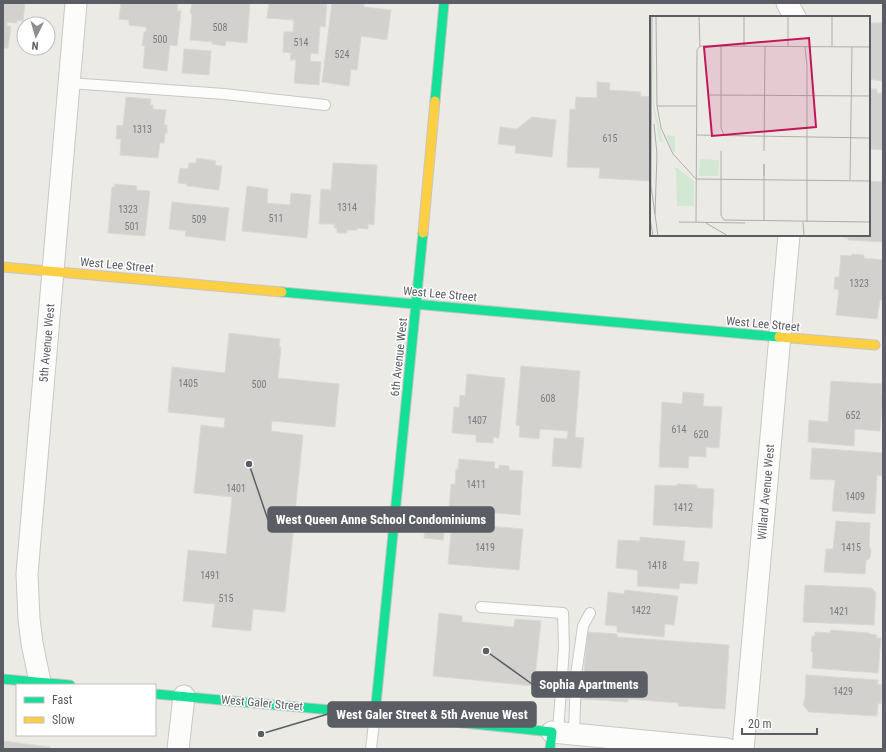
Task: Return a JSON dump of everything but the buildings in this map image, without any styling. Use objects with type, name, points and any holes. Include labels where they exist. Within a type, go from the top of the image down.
[{"type":"street","name":"5th Avenue West","points":[[40,682],[29,619],[27,574],[76,3]]},
{"type":"street","name":"6th Avenue West","points":[[375,714],[417,304],[444,3]]},
{"type":"street","points":[[787,3],[794,16]]},
{"type":"street","name":"Willard Avenue West","points":[[743,749],[789,236]]},
{"type":"street","name":"West Lee Street","points":[[3,267],[780,338],[875,344]]},
{"type":"street","points":[[3,679],[60,684]]},
{"type":"street","name":"West Galer Street","points":[[156,694],[375,714],[558,737],[727,749]]},
{"type":"street","points":[[178,749],[184,696]]},
{"type":"lane","points":[[68,84],[224,94],[325,105]]},
{"type":"lane","points":[[481,607],[563,613],[564,648],[558,737]]},
{"type":"lane","points":[[558,737],[576,675],[583,626],[590,613]]},
{"type":"lane","points":[[371,749],[375,714]]},
{"type":"traffic: fast","points":[[435,101],[444,3]]},
{"type":"traffic: fast","points":[[375,714],[423,233]]},
{"type":"traffic: fast","points":[[282,292],[779,337]]},
{"type":"traffic: fast","points":[[3,679],[59,684]]},
{"type":"traffic: fast","points":[[156,694],[552,732],[550,749]]},
{"type":"traffic: slow","points":[[423,233],[435,101]]},
{"type":"traffic: slow","points":[[3,267],[282,292]]},
{"type":"traffic: slow","points":[[779,337],[875,345]]},
{"type":"place","name":"West Queen Anne School Condominiums","points":[[249,464]]},
{"type":"place","name":"Sophia Apartments","points":[[486,651]]},
{"type":"place","name":"West Galer Street & 5th Avenue West","points":[[261,734]]}]
